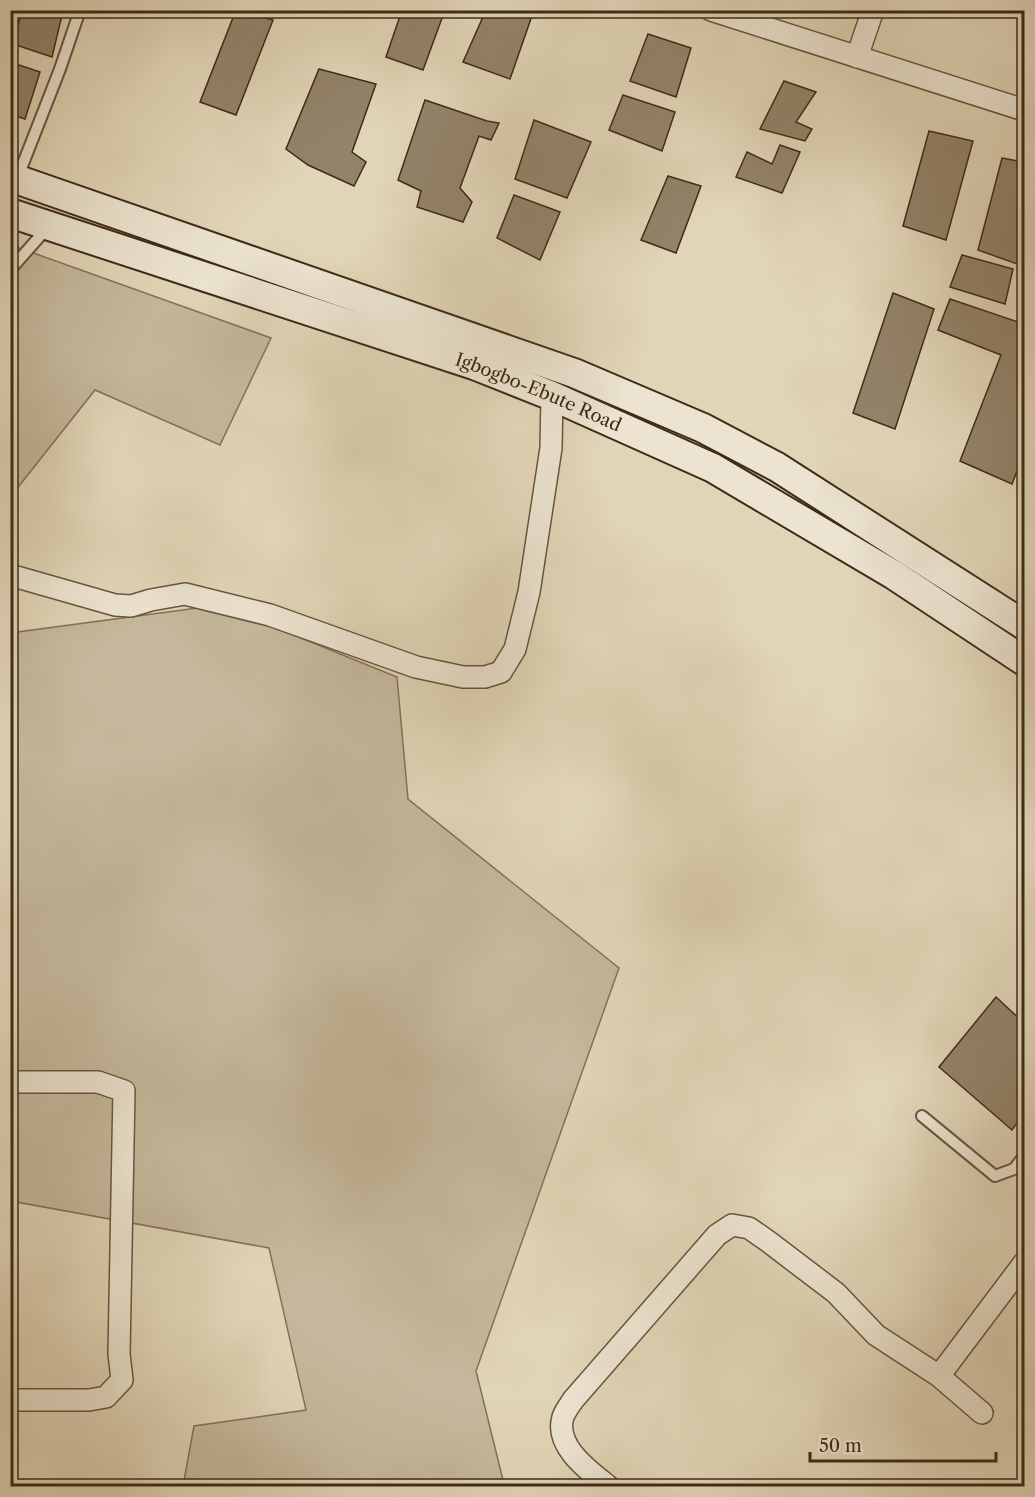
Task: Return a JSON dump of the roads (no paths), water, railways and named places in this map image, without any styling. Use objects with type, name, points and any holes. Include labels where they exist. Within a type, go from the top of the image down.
[{"type":"main road","name":"Igbogbo-Ebute Road","points":[[14,178],[574,373],[703,428],[777,467],[1024,625]]},
{"type":"main road","name":"Igbogbo-Ebute Road","points":[[10,213],[474,365],[552,396],[713,468],[894,575],[1024,661]]},
{"type":"street","points":[[711,10],[1024,110]]},
{"type":"street","points":[[857,57],[873,10]]},
{"type":"street","points":[[10,575],[114,605],[130,606],[185,594],[270,615],[416,667],[463,677],[485,677],[501,672],[515,649],[529,591],[551,448],[552,396]]},
{"type":"street","points":[[10,1082],[98,1082],[124,1090],[119,1354],[122,1380],[106,1397],[89,1400],[10,1400]]},
{"type":"street","points":[[608,1486],[575,1459],[564,1440],[563,1418],[573,1400],[709,1244],[717,1235],[732,1225],[749,1228],[769,1242],[836,1293],[876,1335],[939,1376],[982,1413]]},
{"type":"street","points":[[939,1376],[1024,1263]]},
{"type":"lane","points":[[14,178],[60,69],[80,10]]},
{"type":"lane","points":[[10,270],[48,226]]},
{"type":"lane","points":[[922,1116],[995,1176],[1014,1169],[1024,1156]]}]
